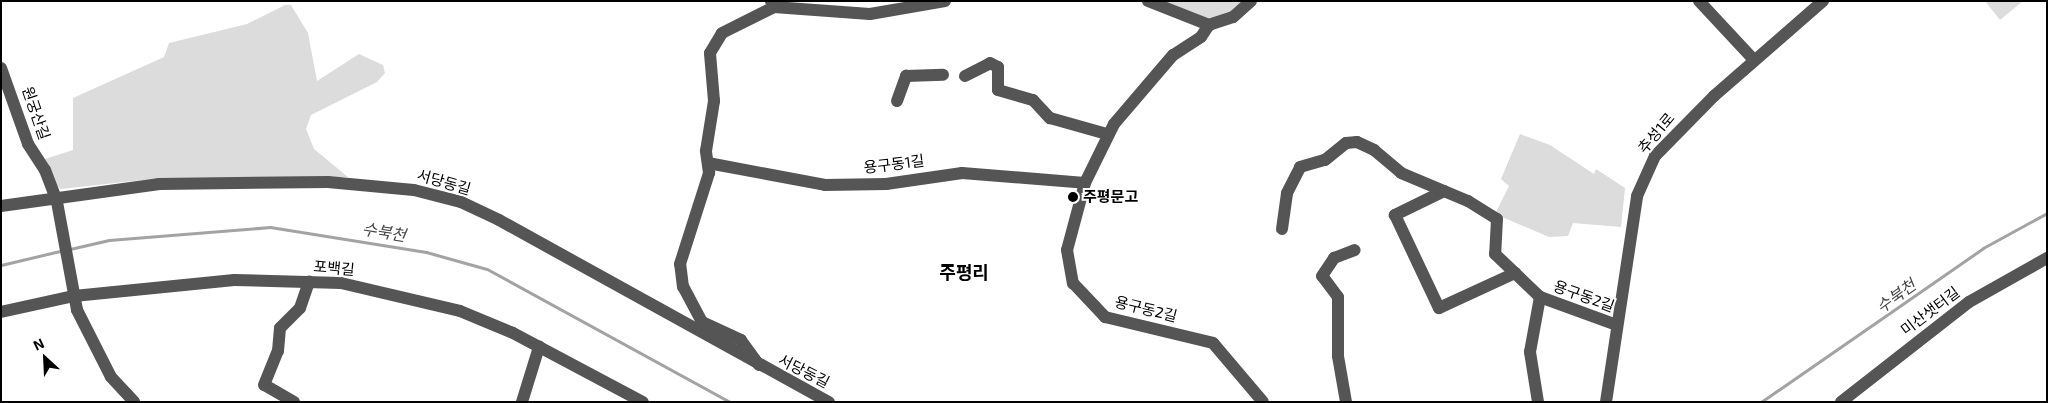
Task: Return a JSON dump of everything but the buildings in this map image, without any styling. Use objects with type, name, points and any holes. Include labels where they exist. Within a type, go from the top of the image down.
[{"type":"street","points":[[759,365],[741,340],[702,322],[683,286],[680,264],[706,185],[714,101],[710,53],[714,42],[735,25],[772,4],[870,14],[945,1]]},
{"type":"street","points":[[1148,1],[1209,25],[1233,17],[1252,1]]},
{"type":"street","points":[[1699,1],[1754,60]]},
{"type":"street","name":"추성1로","points":[[1606,402],[1637,196],[1649,168],[1671,136],[1754,60],[1823,1]]},
{"type":"street","name":"용구동2길","points":[[1209,25],[1201,37],[1159,68],[1106,134],[1085,183],[1067,250],[1073,283],[1105,316],[1213,342],[1263,402]]},
{"type":"street","points":[[965,76],[990,63],[998,66],[998,90],[1033,100],[1050,118],[1106,134]]},
{"type":"street","name":"원궁산길","points":[[1,68],[28,144],[55,199],[74,292],[106,368],[134,402]]},
{"type":"street","points":[[897,101],[906,76],[943,76]]},
{"type":"street","name":"용구동2길","points":[[1282,229],[1287,193],[1300,167],[1325,160],[1346,143],[1368,146],[1401,173],[1444,191],[1496,219],[1495,254],[1540,297],[1617,325]]},
{"type":"street","name":"용구동1길","points":[[708,163],[825,185],[886,184],[962,173],[1085,183]]},
{"type":"street","name":"서당동길","points":[[1,206],[226,181],[328,182],[414,190],[461,202],[499,220],[829,402]]},
{"type":"street","points":[[1444,191],[1395,215],[1439,308],[1515,273]]},
{"type":"street","points":[[1346,402],[1338,356],[1338,297],[1322,276],[1334,258],[1355,250]]},
{"type":"street","name":"미산샛터길","points":[[1841,402],[1969,302],[2047,258]]},
{"type":"street","name":"포백길","points":[[1,312],[74,292],[234,280],[341,283],[451,309],[539,347],[643,402]]},
{"type":"street","points":[[294,402],[264,385],[278,351],[280,328],[300,308],[309,282]]},
{"type":"street","name":"용구동2길","points":[[1538,402],[1530,352],[1540,297]]},
{"type":"street","points":[[522,402],[539,347]]},
{"type":"shaded area","points":[[1159,1],[1247,1],[1226,20],[1204,18]]},
{"type":"shaded area","points":[[1985,1],[2023,1],[2000,20]]},
{"type":"shaded area","points":[[285,5],[291,5],[308,33],[317,81],[359,54],[383,65],[385,73],[377,82],[311,115],[306,129],[314,149],[348,177],[151,179],[61,189],[53,183],[45,159],[73,150],[73,98],[164,57],[169,43],[247,24]]},
{"type":"shaded area","points":[[1520,134],[1550,145],[1594,174],[1596,169],[1625,188],[1621,227],[1573,223],[1568,236],[1549,237],[1495,214],[1509,186],[1501,179]]},
{"type":"waterway","name":"수북천","points":[[1761,402],[1983,248],[2047,213]]},
{"type":"waterway","name":"수북천","points":[[70,249],[109,240],[270,227],[426,252],[487,269],[730,402]]},
{"type":"waterway","name":"수북천","points":[[1,265],[64,250]]},
{"type":"place","name":"주평문고","points":[[1073,197]]},
{"type":"district","name":"주평리","points":[[964,272]]}]
